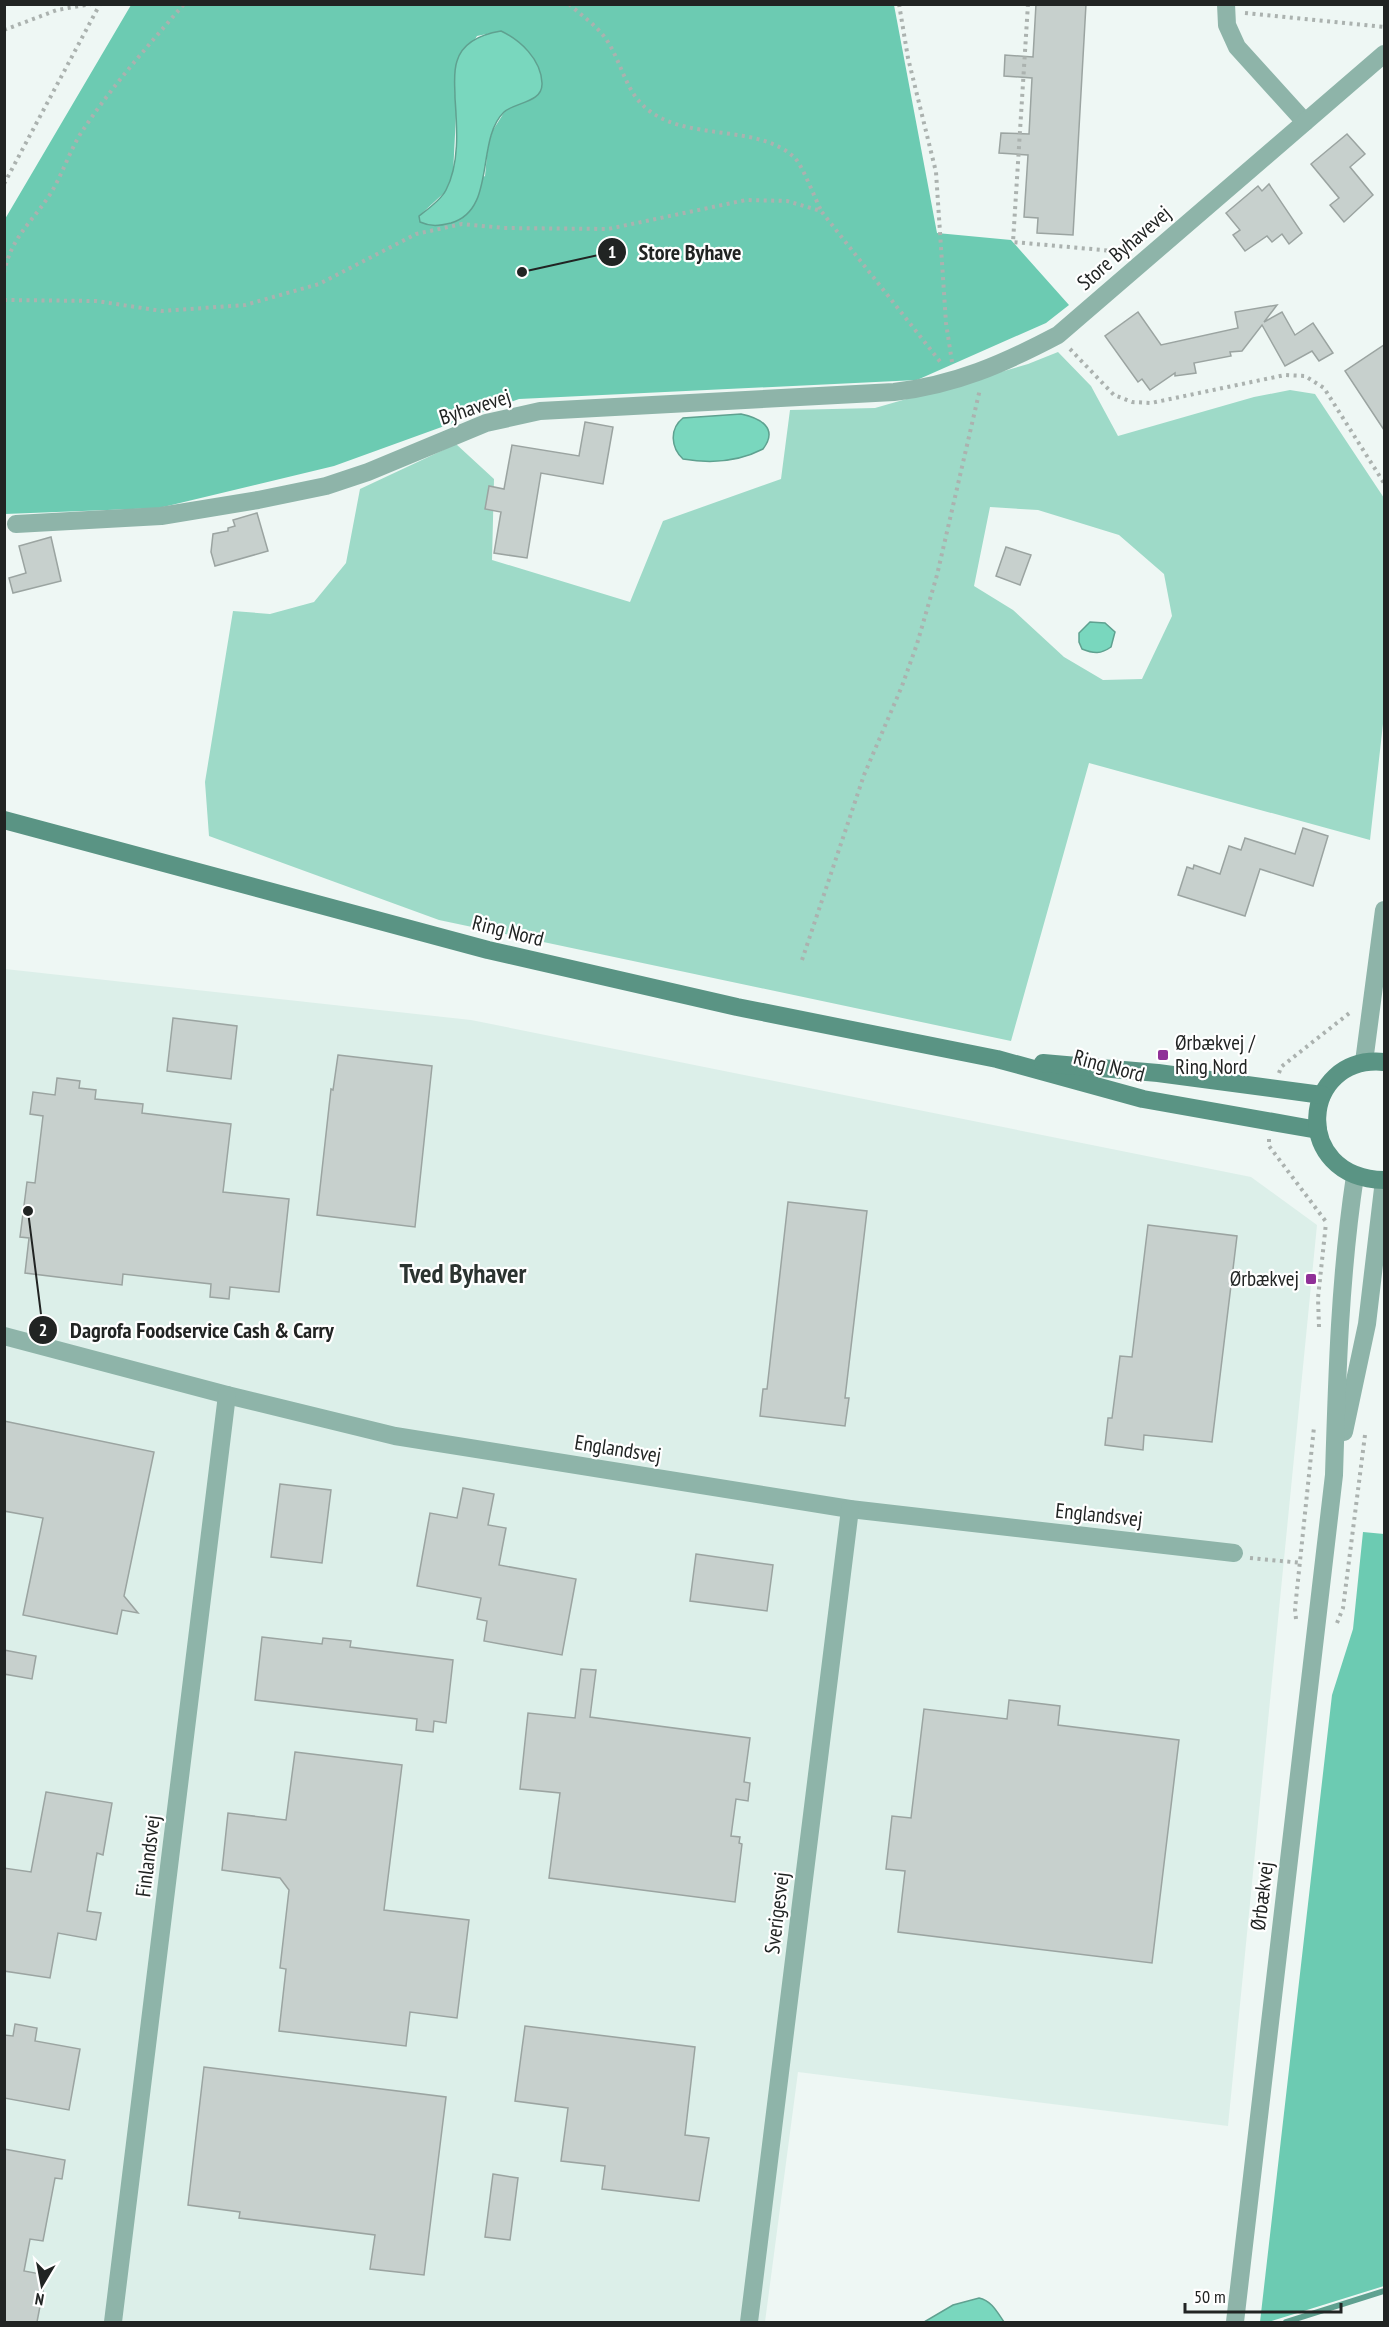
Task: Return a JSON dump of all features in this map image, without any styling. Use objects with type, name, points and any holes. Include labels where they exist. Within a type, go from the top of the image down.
[{"type":"main road","name":"Ring Nord","points":[[8,820],[154,862],[488,950],[737,1006],[997,1059],[1143,1099],[1318,1130]]},
{"type":"main road","name":"Ring Nord","points":[[997,1059],[1158,1073],[1322,1095]]},
{"type":"main road","points":[[1384,1062],[1364,1062],[1347,1068],[1333,1080],[1322,1095],[1318,1112],[1318,1130],[1324,1149],[1337,1165],[1355,1176],[1384,1180]]},
{"type":"street","points":[[1226,4],[1227,25],[1237,47],[1305,122]]},
{"type":"street","name":"Store Byhavevej","points":[[956,381],[1010,360],[1058,335],[1384,54]]},
{"type":"street","name":"Byhavevej","points":[[16,524],[161,516],[326,486],[368,472],[486,423],[540,411],[894,392],[956,381]]},
{"type":"street","points":[[1364,1062],[1384,910]]},
{"type":"street","name":"Ørbækvej","points":[[1235,2322],[1334,1475],[1338,1342],[1347,1226],[1355,1176]]},
{"type":"street","name":"Ørbækvej","points":[[1334,1475],[1367,1324],[1384,1180]]},
{"type":"street","name":"Englandsvej","points":[[4,1336],[227,1395],[395,1436],[850,1509],[1234,1553]]},
{"type":"street","name":"Finlandsvej","points":[[113,2322],[227,1395]]},
{"type":"street","name":"Sverigesvej","points":[[749,2322],[850,1509]]},
{"type":"path","points":[[4,30],[57,10],[91,4]]},
{"type":"path","points":[[4,184],[100,4]]},
{"type":"path","points":[[4,273],[8,255],[17,236],[48,197],[80,135],[118,80],[184,4]]},
{"type":"path","points":[[569,4],[606,38],[630,92],[650,112],[672,124],[759,140],[778,147],[796,158],[821,211],[956,381]]},
{"type":"path","points":[[899,4],[908,58],[936,172],[946,323],[956,381]]},
{"type":"path","points":[[1028,4],[1013,242],[1151,255]]},
{"type":"path","points":[[1244,4],[1243,13],[1384,27]]},
{"type":"path","points":[[4,300],[96,301],[162,311],[245,305],[319,284],[416,234],[442,227],[462,224],[504,228],[608,229],[746,200],[787,201],[821,211]]},
{"type":"path","points":[[1058,335],[1114,396],[1132,402],[1151,403],[1285,375],[1305,376],[1324,388],[1384,483]]},
{"type":"path","points":[[802,960],[864,775],[902,687],[916,644],[937,575],[977,411],[984,370]]},
{"type":"path","points":[[1276,1088],[1281,1066],[1351,1011],[1370,1013]]},
{"type":"path","points":[[1269,1121],[1269,1146],[1326,1223],[1318,1298],[1319,1334]]},
{"type":"path","points":[[1326,1223],[1347,1226]]},
{"type":"path","points":[[1335,1628],[1343,1608],[1366,1425]]},
{"type":"path","points":[[1296,1620],[1295,1609],[1314,1426]]},
{"type":"path","points":[[1234,1553],[1245,1558],[1324,1565]]},
{"type":"shaded area","points":[[131,5],[894,5],[937,233],[1011,240],[1069,305],[1046,323],[917,380],[519,399],[334,466],[159,508],[5,514],[5,219]],"holes":[[[501,31],[505,111],[493,130],[488,145],[485,176],[419,216],[445,192],[453,174],[456,115],[454,76],[477,36]]]},
{"type":"shaded area","points":[[501,31],[522,45],[534,58],[541,74],[541,90],[533,98],[504,112],[495,124],[480,190],[475,204],[465,216],[443,225],[420,222],[419,216],[444,194],[454,168],[457,133],[455,75],[460,54],[475,40]]},
{"type":"shaded area","points":[[1058,352],[1091,386],[1118,436],[1254,397],[1290,390],[1315,394],[1384,498],[1384,715],[1370,840],[1089,763],[1011,1041],[439,920],[209,836],[205,782],[233,611],[270,614],[314,602],[346,563],[360,489],[456,444],[494,479],[492,560],[630,602],[663,521],[781,479],[790,410],[875,408],[1028,364]],"holes":[[[990,507],[1038,510],[1119,535],[1164,574],[1172,616],[1142,679],[1103,680],[1064,657],[1013,610],[974,586]]]},
{"type":"shaded area","points":[[741,414],[755,418],[765,425],[769,435],[763,449],[744,457],[714,461],[683,459],[679,455],[673,438],[678,422],[683,418]]},
{"type":"shaded area","points":[[1090,622],[1105,623],[1115,632],[1111,647],[1097,652],[1082,649],[1079,633]]},
{"type":"shaded area","points":[[5,969],[471,1020],[1251,1177],[1317,1225],[1228,2126],[798,2072],[765,2322],[5,2322]]},
{"type":"shaded area","points":[[1363,1532],[1384,1534],[1384,2286],[1268,2322],[1260,2322],[1332,1695],[1353,1629]]},
{"type":"shaded area","points":[[979,2298],[991,2304],[1004,2322],[924,2322],[953,2305]]},
{"type":"building","points":[[1036,4],[1086,4],[1073,235],[1037,233],[1038,218],[1024,217],[1028,155],[999,153],[1001,133],[1029,134],[1032,78],[1004,76],[1005,55],[1033,57]]},
{"type":"building","points":[[1347,134],[1365,154],[1350,167],[1373,195],[1344,222],[1330,205],[1339,198],[1311,164]]},
{"type":"building","points":[[1269,184],[1302,233],[1289,244],[1282,234],[1272,242],[1267,236],[1245,251],[1233,235],[1240,230],[1226,213],[1258,186],[1262,191]]},
{"type":"building","points":[[1277,305],[1264,322],[1282,312],[1295,335],[1313,323],[1333,353],[1319,361],[1312,351],[1285,366],[1262,325],[1242,351],[1230,352],[1231,356],[1194,363],[1196,373],[1175,376],[1175,373],[1150,390],[1142,379],[1138,382],[1105,336],[1138,312],[1161,345],[1238,328],[1235,312]]},
{"type":"building","points":[[1384,345],[1384,430],[1345,371]]},
{"type":"building","points":[[585,422],[613,427],[603,484],[541,473],[527,558],[494,553],[501,512],[485,509],[489,486],[504,489],[512,445],[579,456]]},
{"type":"building","points":[[257,513],[268,551],[215,566],[211,552],[213,534],[228,531],[228,528],[235,526],[233,520]]},
{"type":"building","points":[[51,537],[61,581],[13,593],[9,578],[26,573],[19,546]]},
{"type":"building","points":[[1006,547],[1031,555],[1020,585],[996,576]]},
{"type":"building","points":[[1303,828],[1328,836],[1313,886],[1260,869],[1245,916],[1178,895],[1187,867],[1193,869],[1194,865],[1220,874],[1229,846],[1241,850],[1245,838],[1295,854]]},
{"type":"building","points":[[173,1018],[237,1026],[231,1079],[167,1071]]},
{"type":"building","points":[[338,1055],[432,1066],[415,1227],[317,1215],[331,1089],[333,1090]]},
{"type":"building","points":[[57,1078],[80,1081],[79,1088],[96,1090],[95,1099],[143,1104],[142,1113],[231,1124],[223,1192],[289,1199],[279,1292],[230,1287],[229,1299],[210,1297],[211,1284],[123,1274],[122,1285],[25,1273],[29,1238],[20,1237],[27,1182],[35,1183],[43,1116],[30,1114],[33,1092],[55,1095]]},
{"type":"building","points":[[788,1202],[867,1211],[845,1398],[849,1398],[845,1426],[760,1416],[763,1389],[767,1389]]},
{"type":"building","points":[[1148,1225],[1237,1236],[1212,1442],[1144,1435],[1143,1450],[1105,1445],[1108,1418],[1112,1418],[1120,1356],[1132,1357]]},
{"type":"building","points":[[4,1421],[154,1452],[124,1596],[138,1613],[122,1610],[117,1634],[23,1615],[43,1518],[4,1511]]},
{"type":"building","points":[[280,1484],[331,1490],[322,1563],[271,1557]]},
{"type":"building","points":[[463,1488],[494,1494],[488,1525],[506,1528],[499,1565],[576,1579],[562,1655],[484,1641],[487,1621],[477,1619],[481,1598],[417,1586],[430,1513],[457,1518]]},
{"type":"building","points":[[696,1554],[773,1565],[767,1611],[690,1601]]},
{"type":"building","points":[[262,1637],[322,1644],[323,1638],[351,1641],[350,1647],[453,1660],[446,1723],[434,1721],[433,1732],[416,1730],[417,1719],[255,1700]]},
{"type":"building","points":[[4,1650],[36,1656],[32,1679],[4,1674]]},
{"type":"building","points":[[581,1669],[596,1670],[590,1717],[750,1738],[744,1782],[750,1783],[748,1801],[736,1799],[731,1836],[740,1837],[739,1843],[742,1844],[735,1902],[549,1878],[560,1793],[520,1789],[528,1713],[575,1718]]},
{"type":"building","points":[[1009,1700],[1060,1706],[1058,1725],[1179,1740],[1152,1963],[898,1932],[905,1871],[886,1869],[892,1816],[911,1818],[924,1709],[1007,1719]]},
{"type":"building","points":[[295,1752],[402,1765],[384,1910],[469,1920],[457,2018],[410,2012],[406,2046],[279,2031],[286,1969],[280,1968],[289,1890],[280,1878],[222,1870],[228,1813],[286,1820]]},
{"type":"building","points":[[46,1792],[112,1803],[103,1855],[97,1853],[87,1911],[101,1913],[96,1940],[58,1933],[50,1978],[4,1971],[4,1868],[31,1872]]},
{"type":"building","points":[[15,2024],[37,2028],[35,2041],[80,2049],[69,2110],[4,2098],[4,2035],[13,2036]]},
{"type":"building","points":[[525,2026],[695,2047],[685,2135],[709,2138],[699,2201],[602,2189],[605,2166],[561,2161],[568,2108],[515,2101]]},
{"type":"building","points":[[204,2067],[446,2097],[424,2275],[370,2269],[375,2235],[239,2218],[240,2212],[188,2205]]},
{"type":"building","points":[[4,2149],[65,2160],[62,2179],[55,2178],[43,2241],[30,2239],[24,2271],[46,2275],[37,2322],[4,2322]]},
{"type":"building","points":[[493,2174],[518,2178],[510,2240],[485,2237]]},
{"type":"waterway","points":[[1286,2322],[1384,2291]]},
{"type":"place","name":"Store Byhave","points":[[522,272]]},
{"type":"place","name":"Ørbækvej / Ring Nord","points":[[1163,1055]]},
{"type":"place","name":"Dagrofa Foodservice Cash & Carry","points":[[28,1211]]},
{"type":"place","name":"Ørbækvej","points":[[1311,1279]]},
{"type":"district","name":"Tved Byhaver","points":[[463,1274]]}]
